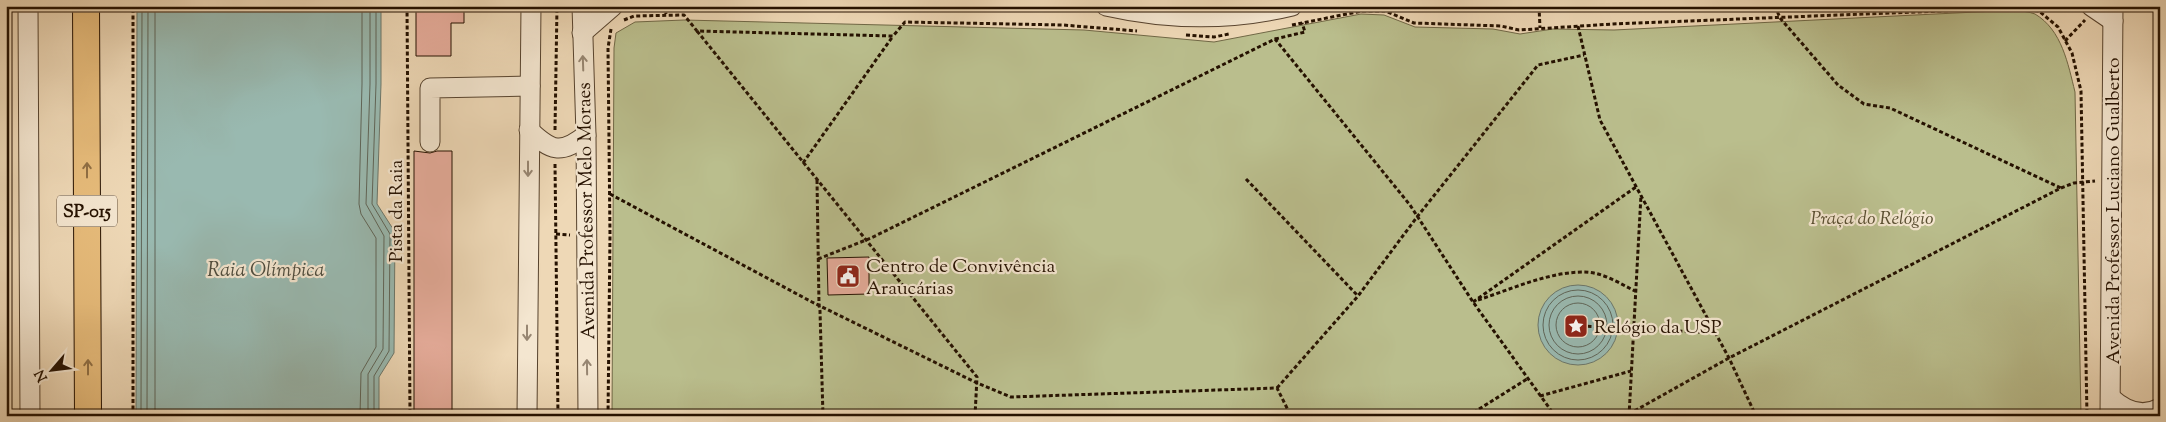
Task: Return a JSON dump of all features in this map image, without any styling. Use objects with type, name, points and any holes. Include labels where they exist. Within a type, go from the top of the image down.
[{"type":"highway","name":"SP-015","points":[[86,6],[88,416]]},
{"type":"street","points":[[28,6],[30,416]]},
{"type":"street","points":[[527,416],[532,6]]},
{"type":"street","name":"Avenida Professor Melo Moraes","points":[[582,6],[586,135],[588,416]]},
{"type":"street","points":[[1106,6],[1166,16],[1221,18],[1296,11]]},
{"type":"street","name":"Avenida Professor Luciano Gualberto","points":[[2104,10],[2113,179],[2110,407]]},
{"type":"street","points":[[582,33],[617,14]]},
{"type":"street","points":[[430,142],[430,88],[530,86]]},
{"type":"street","points":[[529,130],[546,146],[555,149],[575,143],[586,135]]},
{"type":"street","points":[[2110,407],[2120,406],[2131,411],[2144,413],[2160,408]]},
{"type":"path","points":[[133,6],[133,416]]},
{"type":"path","name":"Pista da Raia","points":[[407,6],[410,416]]},
{"type":"path","points":[[557,6],[555,149],[558,416]]},
{"type":"path","points":[[666,6],[666,14]]},
{"type":"path","points":[[1539,6],[1540,28]]},
{"type":"path","points":[[1775,6],[1780,18],[1838,86],[1864,104],[1890,108],[2061,188]]},
{"type":"path","points":[[1283,26],[1302,24],[1362,10],[1386,11],[1414,23],[1501,26],[1520,30],[2016,8],[2039,11],[2058,27],[2072,53],[2081,91],[2087,416]]},
{"type":"path","points":[[2065,41],[2104,10]]},
{"type":"path","points":[[818,259],[867,240],[1275,38],[1305,32],[1296,11]]},
{"type":"path","points":[[617,14],[634,16],[684,15],[977,377],[975,416]]},
{"type":"path","points":[[803,163],[905,22],[1063,25],[1143,31]]},
{"type":"path","points":[[608,416],[610,194],[608,48],[611,29],[616,25]]},
{"type":"path","points":[[1578,26],[1600,120],[1729,358],[1756,416]]},
{"type":"path","points":[[697,31],[894,36]]},
{"type":"path","points":[[1182,35],[1214,36],[1234,34]]},
{"type":"path","points":[[1275,38],[1410,205],[1473,302],[1555,416]]},
{"type":"path","points":[[610,194],[819,305],[976,383],[1011,397],[1277,388],[1358,296],[1417,217],[1538,65],[1584,55]]},
{"type":"path","points":[[1246,179],[1358,296]]},
{"type":"path","points":[[1629,415],[1729,358],[2061,188],[2074,183],[2113,179]]},
{"type":"path","points":[[818,180],[818,259],[823,416]]},
{"type":"path","points":[[1473,302],[1636,187]]},
{"type":"path","points":[[1629,415],[1641,195]]},
{"type":"path","points":[[1473,302],[1544,277],[1584,272],[1606,276],[1635,291]]},
{"type":"path","points":[[1582,326],[1715,334]]},
{"type":"path","points":[[1539,396],[1631,371]]},
{"type":"path","points":[[1468,416],[1527,379]]},
{"type":"path","points":[[1277,388],[1291,416]]},
{"type":"green space","name":"Praça do Relógio","points":[[2016,10],[2035,14],[2052,29],[2062,48],[2075,92],[2081,416],[612,416],[614,48],[616,33],[635,22],[684,20],[1084,30],[1214,42],[1361,14],[1384,15],[1415,27],[1493,29],[1520,34],[1553,29],[1614,30]]},
{"type":"water","name":"Raia Olímpica","points":[[137,6],[381,6],[381,84],[377,204],[395,232],[394,353],[379,377],[379,416],[136,416]]},
{"type":"water","points":[[1570,285],[1586,285],[1607,296],[1618,317],[1618,333],[1607,354],[1586,365],[1570,365],[1556,359],[1544,347],[1538,333],[1538,317],[1544,303],[1556,291]]},
{"type":"building","points":[[416,6],[464,6],[464,23],[451,23],[451,56],[416,56]]},
{"type":"building","points":[[414,151],[430,153],[452,151],[452,416],[414,416]]},
{"type":"building","name":"Centro de Convivência Araucárias","points":[[869,257],[869,294],[828,295],[827,258]]},
{"type":"place","name":"Centro de Convivência Araucárias","points":[[848,276]]},
{"type":"place","name":"Relógio da USP","points":[[1576,326]]}]
